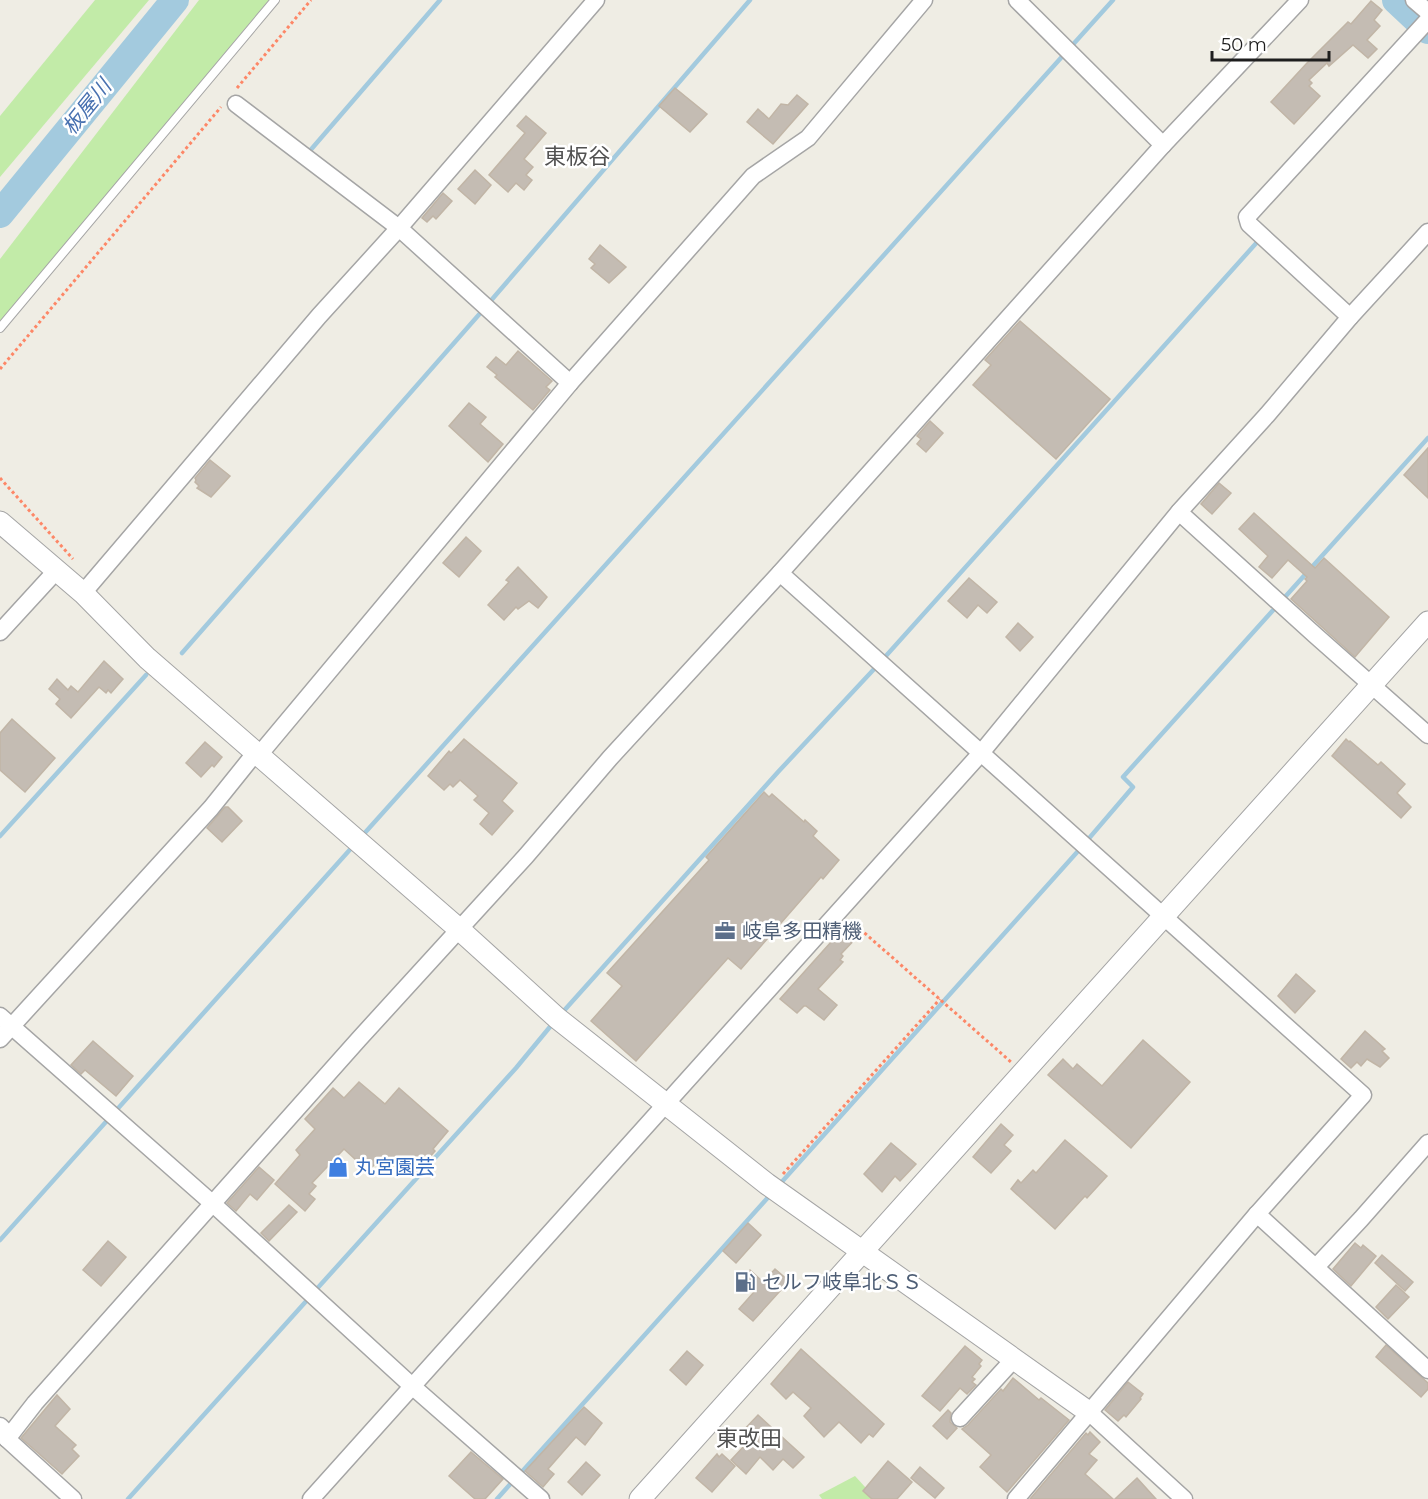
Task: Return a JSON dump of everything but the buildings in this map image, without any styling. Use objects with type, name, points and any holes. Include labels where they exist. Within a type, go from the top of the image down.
[{"type":"street","points":[[87,588],[319,316],[399,228],[596,0]]},
{"type":"street","points":[[0,1039],[6,1021],[211,807],[570,383],[753,176],[808,138],[924,0]]},
{"type":"street","points":[[1017,0],[1163,145]]},
{"type":"street","points":[[73,1499],[4,1432],[35,1403],[212,1203],[460,930],[610,758],[780,573],[1163,145],[1300,0]]},
{"type":"street","points":[[1414,0],[1428,12]]},
{"type":"street","points":[[1350,317],[1249,224],[1247,217],[1428,20]]},
{"type":"street","points":[[233,98],[399,228],[570,383]]},
{"type":"street","points":[[312,1499],[981,753],[1179,512],[1267,415],[1350,317],[1428,232]]},
{"type":"street","points":[[1179,512],[1428,735]]},
{"type":"street","points":[[0,522],[56,572],[87,588],[147,658],[460,930],[557,1018],[772,1187],[1090,1413],[1184,1499]]},
{"type":"street","points":[[0,632],[56,572]]},
{"type":"street","points":[[780,573],[1363,1095],[1257,1214],[1016,1499]]},
{"type":"street","points":[[640,1499],[1428,622]]},
{"type":"street","points":[[6,1021],[541,1499]]},
{"type":"street","points":[[1316,1267],[1428,1143]]},
{"type":"street","points":[[1257,1214],[1428,1370]]},
{"type":"street","points":[[960,1418],[1014,1359]]},
{"type":"lane","points":[[0,328],[275,0]]},
{"type":"path","points":[[0,369],[233,98],[311,0]]},
{"type":"path","points":[[0,478],[86,573],[87,588]]},
{"type":"path","points":[[840,911],[1023,1073]]},
{"type":"path","points":[[772,1187],[940,999]]},
{"type":"green space","points":[[95,0],[149,0],[0,177],[0,116]]},
{"type":"green space","points":[[199,0],[269,0],[0,323],[0,259]]},
{"type":"green space","points":[[855,1476],[876,1499],[822,1499],[819,1495]]},
{"type":"waterway","name":"板屋川","points":[[0,214],[175,0]]},
{"type":"waterway","points":[[308,153],[440,0]]},
{"type":"waterway","points":[[488,304],[750,0]]},
{"type":"waterway","points":[[362,836],[1113,0]]},
{"type":"waterway","points":[[1396,0],[1428,30]]},
{"type":"waterway","points":[[561,1014],[778,772],[876,667],[1259,238]]},
{"type":"waterway","points":[[182,653],[483,310]]},
{"type":"waterway","points":[[779,1185],[1133,787],[1123,777],[1428,438]]},
{"type":"waterway","points":[[0,836],[146,675]]},
{"type":"waterway","points":[[0,1240],[355,844]]},
{"type":"waterway","points":[[314,1292],[516,1068],[554,1022]]},
{"type":"waterway","points":[[519,1475],[772,1193]]},
{"type":"waterway","points":[[128,1499],[309,1298]]},
{"type":"waterway","points":[[497,1499],[513,1481]]},
{"type":"place","name":"岐阜多田精機","points":[[725,931]]},
{"type":"place","name":"丸宮園芸","points":[[338,1167]]},
{"type":"place","name":"セルフ岐阜北ＳＳ","points":[[745,1282]]},
{"type":"district","name":"東板谷","points":[[577,156]]},
{"type":"district","name":"東改田","points":[[749,1438]]}]
